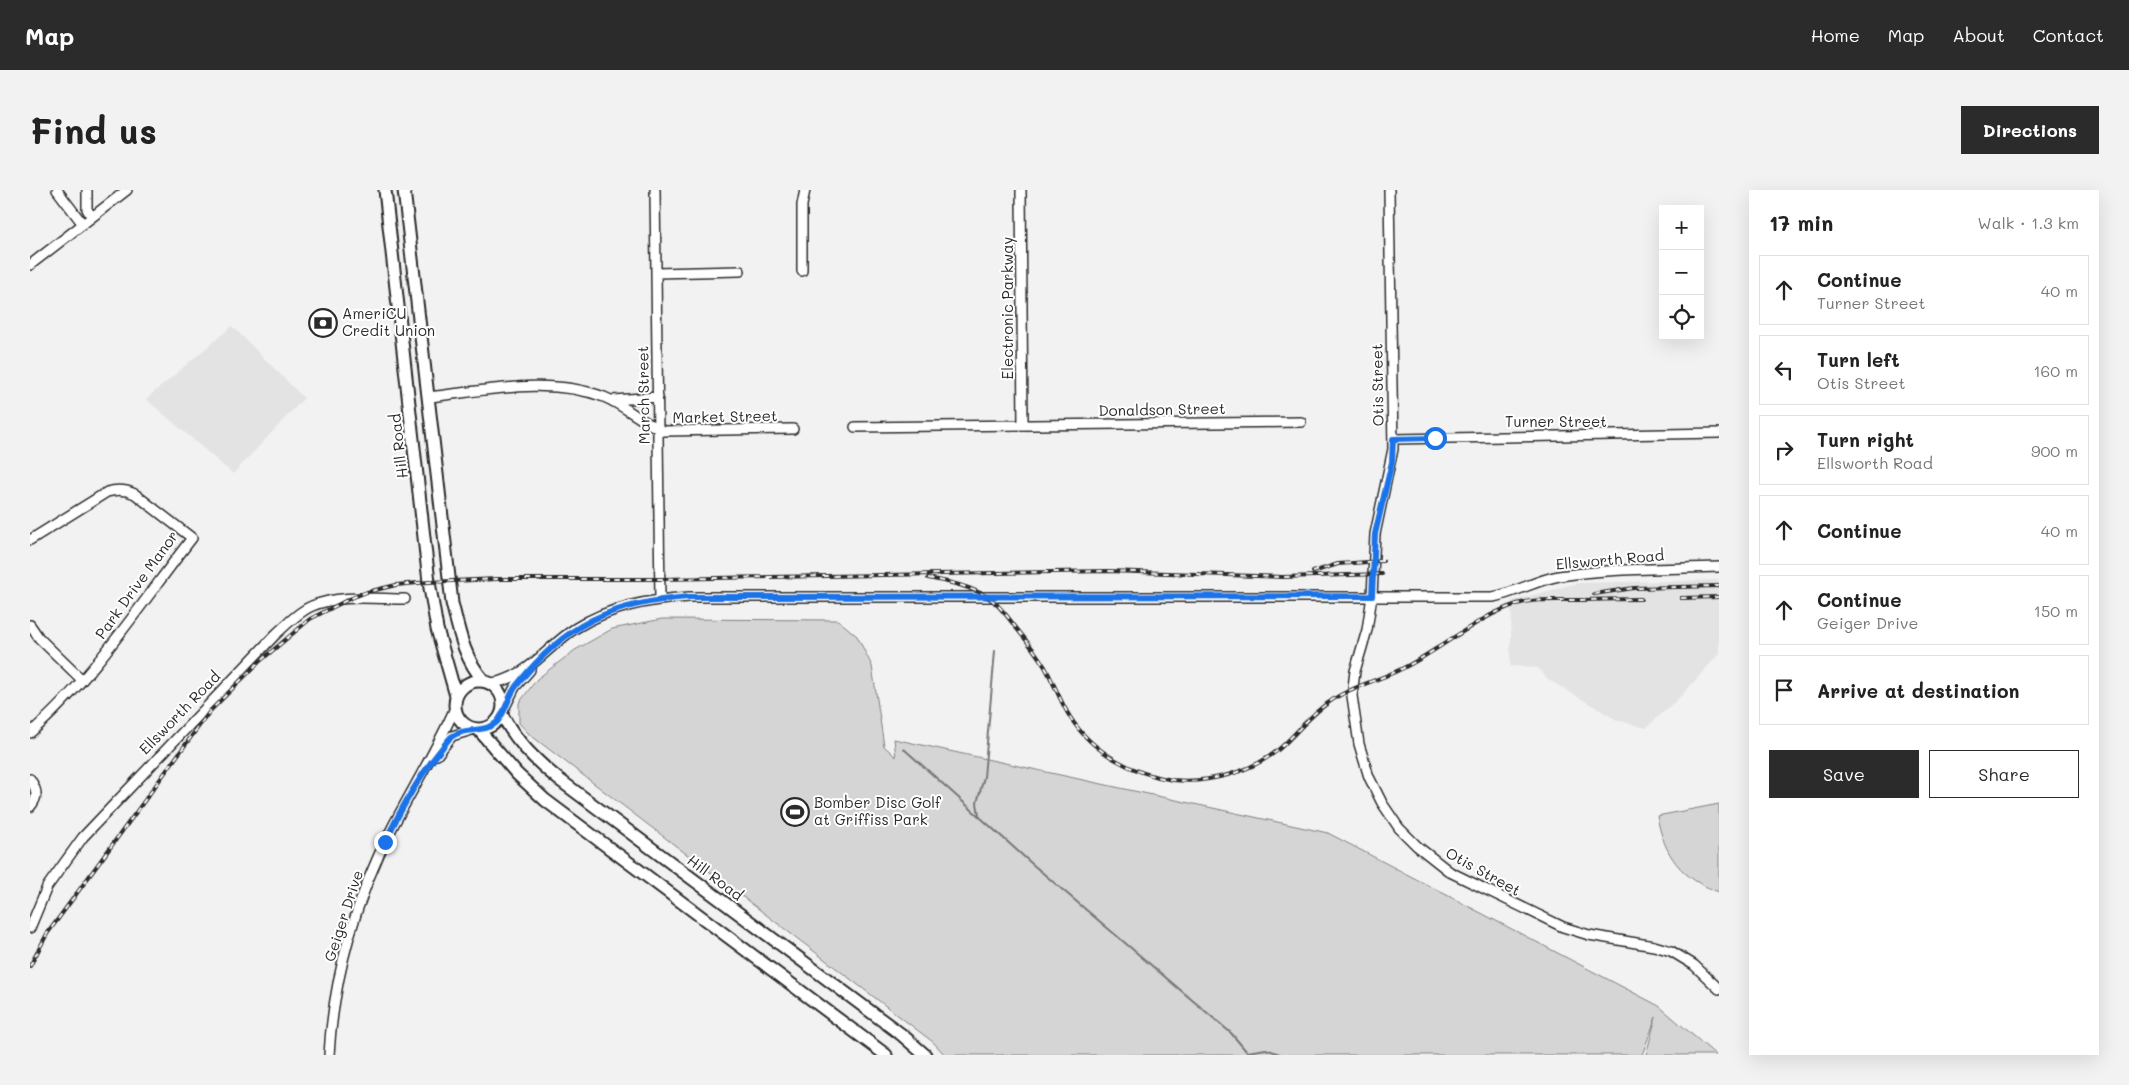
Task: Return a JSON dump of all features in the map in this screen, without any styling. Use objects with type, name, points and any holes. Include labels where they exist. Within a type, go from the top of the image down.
[{"type":"main road","name":"Hill Road","points":[[385,190],[429,582],[437,629],[456,702]]},
{"type":"main road","points":[[404,190],[452,603],[473,669],[501,694],[503,712],[492,726],[477,729]]},
{"type":"main road","points":[[488,682],[471,682],[460,690],[456,702],[462,722],[477,729],[517,774],[545,800],[886,1055]]},
{"type":"main road","name":"Hill Road","points":[[503,712],[515,738],[557,778],[923,1054]]},
{"type":"street","points":[[57,190],[82,223]]},
{"type":"street","points":[[87,190],[87,209],[91,216]]},
{"type":"street","points":[[30,265],[127,190]]},
{"type":"street","name":"March Street","points":[[655,190],[660,599]]},
{"type":"street","points":[[802,271],[802,205],[805,190]]},
{"type":"street","name":"Electronic Parkway","points":[[1021,190],[1023,425]]},
{"type":"street","name":"Otis Street","points":[[1389,190],[1392,462],[1375,534],[1372,596],[1367,630],[1355,671],[1352,696],[1359,744],[1369,777],[1382,803],[1399,828],[1440,865],[1482,889],[1563,927],[1588,935],[1654,946],[1671,951],[1714,979],[1719,990]]},
{"type":"street","points":[[656,273],[740,271]]},
{"type":"street","name":"Market Street","points":[[428,397],[508,388],[543,387],[573,389],[610,400],[658,429],[670,432],[793,429]]},
{"type":"street","points":[[610,400],[658,398]]},
{"type":"street","name":"Donaldson Street","points":[[1023,425],[1301,422]]},
{"type":"street","points":[[855,427],[1023,425]]},
{"type":"street","name":"Turner Street","points":[[1393,439],[1719,434]]},
{"type":"street","name":"Park Drive Manor","points":[[30,540],[107,492],[114,490],[124,490],[135,494],[192,538],[82,680]]},
{"type":"street","name":"Ellsworth Road","points":[[488,682],[510,679],[526,669],[576,628],[608,612],[660,599],[689,597],[1493,597],[1505,595],[1556,577],[1581,573],[1719,567]]},
{"type":"street","name":"Ellsworth Road","points":[[30,928],[47,887],[84,837],[186,727],[275,635],[294,618],[312,606],[336,600],[405,600]]},
{"type":"street","points":[[30,625],[39,638],[82,680],[42,723],[30,733]]},
{"type":"street","name":"Ellsworth Road","points":[[503,712],[515,687],[557,642]]},
{"type":"street","name":"Geiger Drive","points":[[329,1055],[337,986],[344,956],[367,884],[392,826],[427,767],[456,702]]},
{"type":"street","name":"Geiger Drive","points":[[427,767],[452,736],[477,729]]},
{"type":"street","points":[[30,779],[36,789],[37,797],[30,807]]},
{"type":"shaded area","points":[[232,326],[304,398],[233,474],[146,399]]},
{"type":"shaded area","points":[[1719,580],[1719,654],[1680,697],[1646,728],[1617,720],[1549,680],[1538,668],[1510,666],[1512,601],[1578,583]]},
{"type":"shaded area","points":[[662,619],[838,620],[857,636],[872,666],[884,746],[896,757],[894,739],[1328,833],[1659,1006],[1716,1055],[1646,1055],[1656,1017],[1642,1055],[945,1055],[933,1042],[529,734],[519,723],[519,703],[537,679],[575,650],[612,629]]},
{"type":"shaded area","points":[[1719,804],[1719,892],[1694,880],[1676,864],[1664,842],[1657,816]]},
{"type":"waterway","points":[[979,815],[977,803],[984,777],[995,651]]},
{"type":"waterway","points":[[904,749],[1031,863],[1231,1033],[1247,1052],[1266,1049],[1282,1055]]},
{"type":"railway","points":[[1313,572],[1338,564],[1383,561]]},
{"type":"railway","points":[[30,966],[47,934],[210,711],[259,662],[310,619],[367,592],[396,585],[497,579],[660,579],[1108,571],[1283,577],[1382,574]]},
{"type":"railway","points":[[928,578],[967,587],[997,604],[1042,662],[1063,705],[1079,730],[1102,751],[1143,773],[1186,781],[1228,775],[1255,765],[1278,750],[1315,714],[1337,697],[1409,665],[1476,623],[1503,609],[1523,602],[1549,600],[1641,599]]},
{"type":"railway","points":[[1594,594],[1634,588],[1719,586]]},
{"type":"railway","points":[[1681,598],[1719,597]]},
{"type":"place","name":"AmeriCU Credit Union","points":[[323,323]]},
{"type":"place","name":"Bomber Disc Golf at Griffiss Park","points":[[795,812]]},
{"type":"route","points":[[385,842],[392,826],[427,767],[452,736],[468,730],[492,726],[498,721],[515,687],[557,642],[576,628],[608,612],[629,605],[660,599],[689,597],[1372,596],[1375,534],[1392,462],[1393,439],[1435,438]]}]
